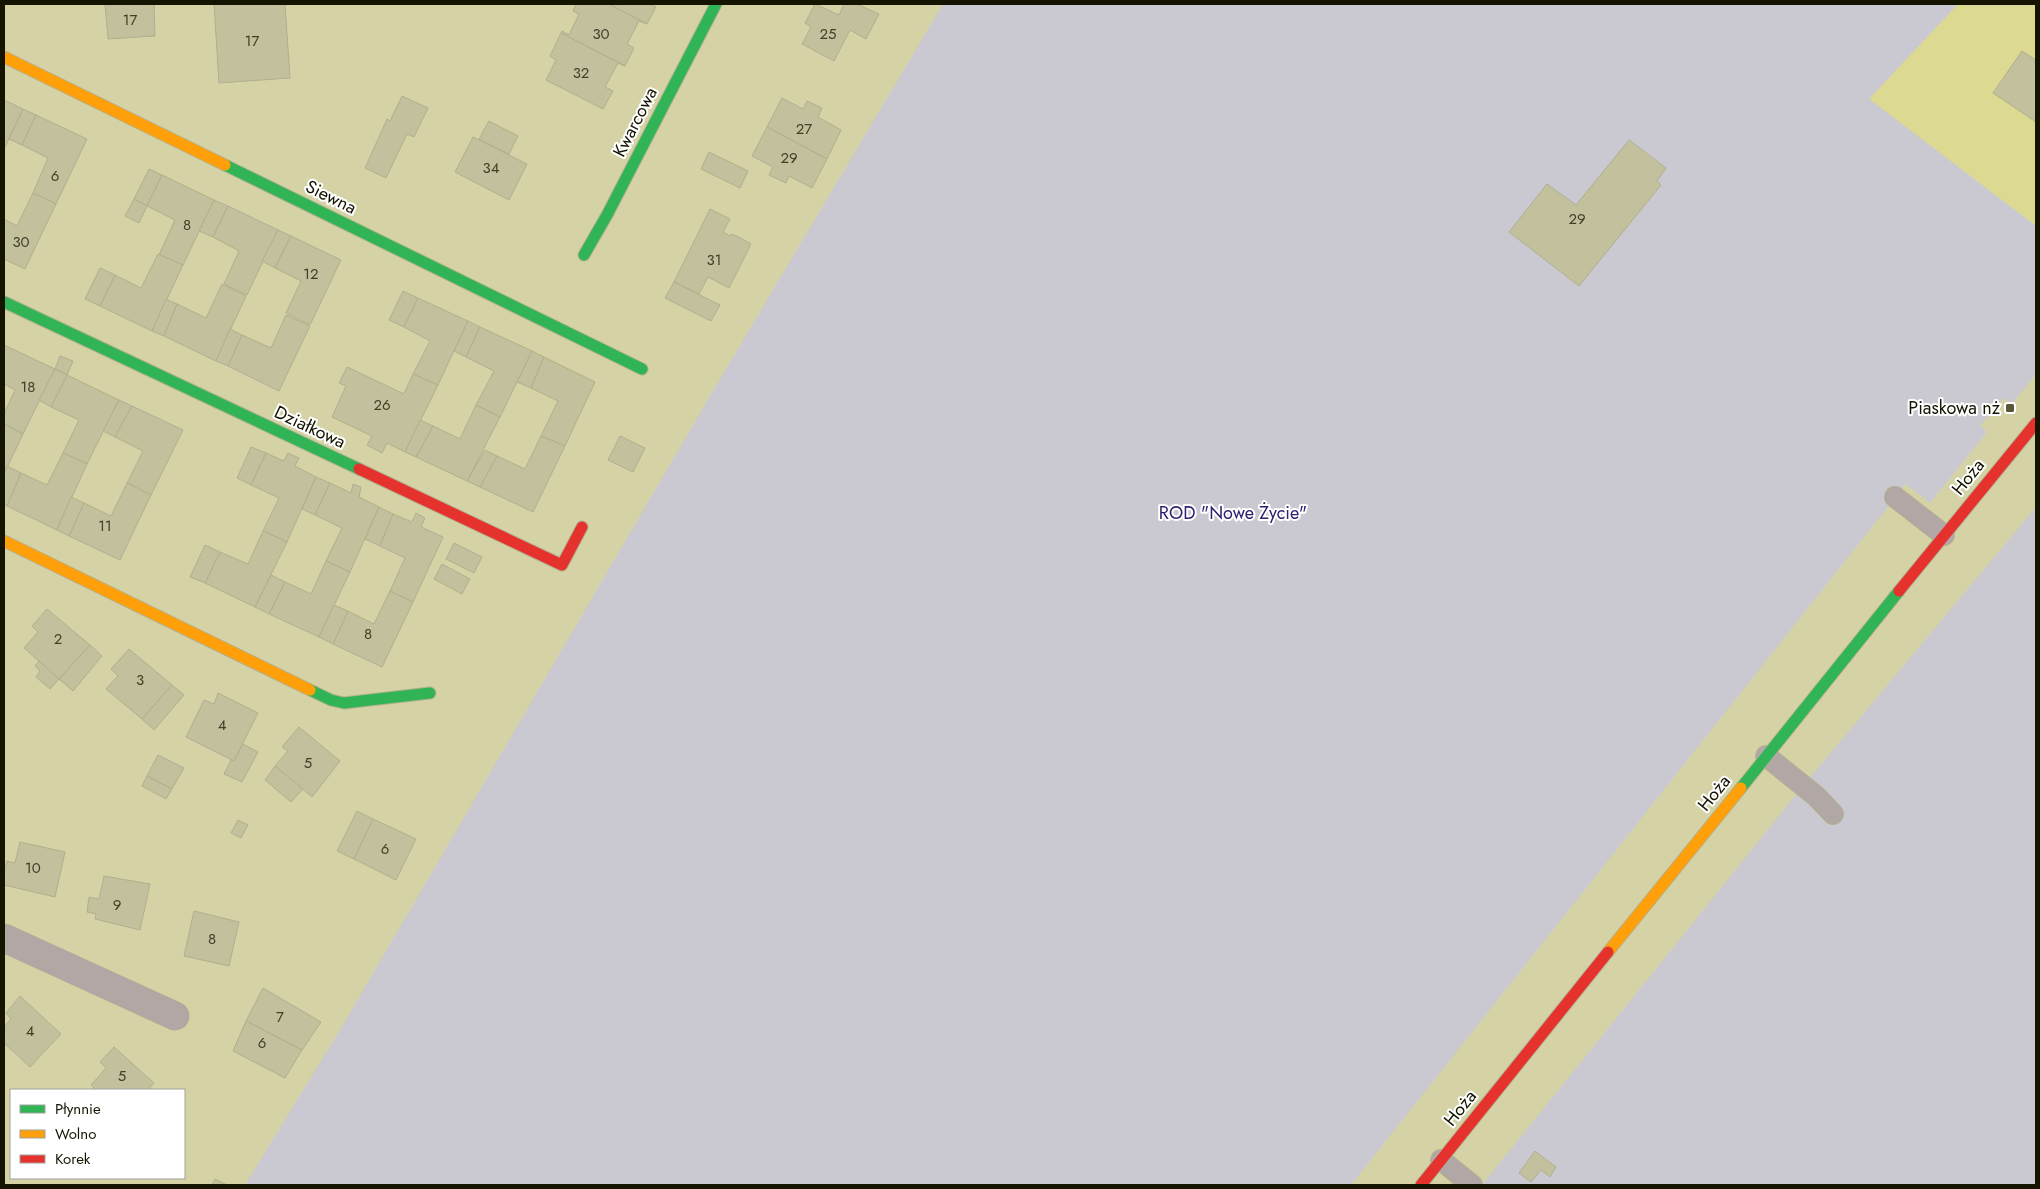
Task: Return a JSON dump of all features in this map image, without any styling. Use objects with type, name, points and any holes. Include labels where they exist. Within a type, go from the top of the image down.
[{"type":"street","name":"Kwarcowa","points":[[584,255],[607,215],[716,4]]},
{"type":"street","name":"Siewna","points":[[4,57],[642,369]]},
{"type":"street","name":"Działkowa","points":[[4,302],[562,565],[582,527]]},
{"type":"street","name":"Hoża","points":[[1421,1185],[2036,423]]},
{"type":"street","points":[[4,542],[331,700],[344,703],[430,693]]},
{"type":"street","points":[[4,938],[175,1016]]},
{"type":"lane","points":[[1895,496],[1944,535]]},
{"type":"lane","points":[[1766,756],[1816,796],[1833,814]]},
{"type":"lane","points":[[1441,1160],[1472,1185]]},
{"type":"shaded area","points":[[1958,4],[2036,4],[2036,226],[1869,99]]},
{"type":"green space","name":"ROD \"Nowe Życie\"","points":[[943,4],[1958,4],[1869,99],[2036,226],[2036,374],[2012,404],[2004,398],[1980,426],[1987,432],[1930,503],[1906,484],[1351,1185],[245,1185],[337,1035],[717,384]]},
{"type":"green space","points":[[2036,507],[2036,1185],[1482,1185],[1803,786]]},
{"type":"building","points":[[105,4],[154,4],[155,36],[108,39]]},
{"type":"building","points":[[214,4],[285,4],[290,78],[219,83]]},
{"type":"building","points":[[576,4],[609,4],[647,24],[639,21],[627,44],[634,48],[625,66],[561,33],[562,31],[569,35],[579,14],[573,11]]},
{"type":"building","points":[[609,4],[650,4],[656,7],[647,24]]},
{"type":"building","points":[[815,4],[839,15],[844,4],[857,4],[879,14],[866,39],[850,30],[834,61],[802,44],[811,27],[805,23]]},
{"type":"building","points":[[561,33],[625,66],[618,63],[605,87],[613,91],[603,109],[546,80],[556,60],[550,56]]},
{"type":"building","points":[[2022,51],[2036,60],[2036,122],[1993,93]]},
{"type":"building","points":[[402,96],[428,108],[414,137],[407,134],[386,178],[365,168],[387,119],[390,121]]},
{"type":"building","points":[[782,98],[803,109],[807,101],[822,108],[818,117],[841,130],[827,159],[767,127]]},
{"type":"building","points":[[4,100],[23,109],[4,149]]},
{"type":"building","points":[[23,109],[36,115],[22,145],[9,139]]},
{"type":"building","points":[[36,115],[87,139],[56,204],[33,193],[48,158],[22,145]]},
{"type":"building","points":[[489,121],[518,136],[509,154],[479,139]]},
{"type":"building","points":[[767,127],[827,159],[812,188],[789,176],[786,183],[769,175],[773,167],[752,156]]},
{"type":"building","points":[[473,137],[527,164],[509,200],[455,172]]},
{"type":"building","points":[[1629,140],[1666,168],[1657,181],[1661,185],[1579,286],[1509,232],[1547,184],[1576,205]]},
{"type":"building","points":[[709,152],[748,171],[740,188],[701,169]]},
{"type":"building","points":[[149,169],[162,175],[147,206],[134,199]]},
{"type":"building","points":[[162,175],[214,200],[183,265],[159,255],[175,220],[147,206]]},
{"type":"building","points":[[33,193],[56,204],[25,269],[4,259],[4,219],[17,226]]},
{"type":"building","points":[[134,199],[147,206],[139,223],[125,216]]},
{"type":"building","points":[[214,200],[228,206],[213,237],[199,231]]},
{"type":"building","points":[[228,206],[278,230],[247,295],[224,284],[239,251],[213,237]]},
{"type":"building","points":[[710,209],[730,219],[723,232],[730,236],[732,234],[737,236],[751,244],[729,288],[708,277],[699,294],[674,282]]},
{"type":"building","points":[[278,230],[291,236],[275,268],[262,261]]},
{"type":"building","points":[[291,236],[341,260],[310,325],[286,313],[301,281],[275,268]]},
{"type":"building","points":[[158,254],[183,265],[152,331],[100,306],[115,275],[141,288]]},
{"type":"building","points":[[100,268],[115,275],[100,306],[85,299]]},
{"type":"building","points":[[674,282],[720,305],[711,321],[665,298]]},
{"type":"building","points":[[222,284],[246,296],[216,361],[164,336],[177,304],[206,318]]},
{"type":"building","points":[[403,291],[418,298],[404,327],[389,320]]},
{"type":"building","points":[[418,298],[468,321],[438,385],[413,374],[430,341],[404,327]]},
{"type":"building","points":[[166,299],[177,304],[164,336],[152,331]]},
{"type":"building","points":[[286,315],[310,326],[279,391],[228,366],[242,335],[271,348]]},
{"type":"building","points":[[468,321],[480,327],[466,357],[454,351]]},
{"type":"building","points":[[480,327],[532,351],[500,417],[476,405],[494,371],[466,357]]},
{"type":"building","points":[[230,329],[242,335],[228,366],[216,361]]},
{"type":"building","points":[[4,345],[55,369],[23,434],[4,424],[4,414],[15,390],[4,384]]},
{"type":"building","points":[[532,351],[544,357],[531,388],[517,382]]},
{"type":"building","points":[[60,356],[73,361],[67,375],[55,369]]},
{"type":"building","points":[[544,357],[595,382],[565,446],[541,436],[558,401],[531,388]]},
{"type":"building","points":[[347,367],[404,394],[413,374],[438,385],[405,452],[387,443],[382,453],[367,445],[372,436],[332,417],[346,386],[339,383]]},
{"type":"building","points":[[55,369],[67,375],[51,407],[39,400]]},
{"type":"building","points":[[67,375],[119,400],[87,464],[63,453],[79,420],[51,407]]},
{"type":"building","points":[[119,400],[132,406],[115,437],[103,431]]},
{"type":"building","points":[[476,405],[500,417],[467,481],[416,457],[433,426],[460,439]]},
{"type":"building","points":[[132,406],[183,430],[151,495],[127,483],[143,451],[115,437]]},
{"type":"building","points":[[420,420],[433,426],[416,457],[405,452]]},
{"type":"building","points":[[4,424],[23,434],[4,474]]},
{"type":"building","points":[[541,436],[565,446],[533,512],[480,487],[497,456],[525,469]]},
{"type":"building","points":[[620,436],[645,448],[633,472],[608,460]]},
{"type":"building","points":[[251,447],[266,453],[251,485],[237,478]]},
{"type":"building","points":[[485,450],[497,456],[480,487],[467,481]]},
{"type":"building","points":[[63,453],[87,464],[57,530],[7,506],[21,473],[47,485]]},
{"type":"building","points":[[266,453],[284,461],[288,453],[299,458],[295,466],[316,477],[287,542],[263,531],[279,498],[251,485]]},
{"type":"building","points":[[7,466],[21,473],[7,506],[4,504],[4,474]]},
{"type":"building","points":[[316,477],[330,483],[315,515],[302,509]]},
{"type":"building","points":[[127,483],[151,495],[120,560],[69,536],[84,503],[111,516]]},
{"type":"building","points":[[330,483],[351,493],[353,484],[361,487],[359,497],[379,507],[350,572],[326,561],[342,528],[315,515]]},
{"type":"building","points":[[71,497],[84,503],[69,536],[57,530]]},
{"type":"building","points":[[379,507],[393,514],[380,546],[365,539]]},
{"type":"building","points":[[416,513],[425,518],[421,527],[443,537],[413,602],[390,591],[405,558],[380,546],[393,514],[412,522]]},
{"type":"building","points":[[263,531],[287,542],[255,607],[205,583],[220,552],[248,564]]},
{"type":"building","points":[[454,543],[482,557],[474,573],[446,559]]},
{"type":"building","points":[[205,545],[220,552],[205,583],[190,577]]},
{"type":"building","points":[[326,561],[350,572],[319,637],[269,614],[285,582],[311,594]]},
{"type":"building","points":[[442,564],[470,579],[462,594],[434,579]]},
{"type":"building","points":[[271,575],[285,582],[269,614],[255,607]]},
{"type":"building","points":[[390,591],[413,602],[382,667],[333,644],[348,611],[374,624]]},
{"type":"building","points":[[334,605],[348,611],[333,644],[319,637]]},
{"type":"building","points":[[47,609],[90,645],[59,679],[24,648],[38,632],[32,626]]},
{"type":"building","points":[[90,645],[102,656],[73,691],[59,679]]},
{"type":"building","points":[[129,649],[172,685],[142,719],[106,689],[118,676],[111,669]]},
{"type":"building","points":[[39,661],[59,679],[50,689],[36,677],[40,671],[35,666]]},
{"type":"building","points":[[172,685],[184,695],[154,730],[142,719]]},
{"type":"building","points":[[218,693],[258,713],[234,761],[186,737],[204,700],[214,704]]},
{"type":"building","points":[[299,727],[340,761],[312,797],[275,766],[288,751],[282,747]]},
{"type":"building","points":[[243,744],[258,752],[242,782],[224,774],[231,760],[234,761]]},
{"type":"building","points":[[158,755],[184,768],[172,789],[147,776]]},
{"type":"building","points":[[275,766],[303,789],[291,802],[265,780]]},
{"type":"building","points":[[147,776],[172,789],[166,799],[142,786]]},
{"type":"building","points":[[357,811],[373,819],[354,859],[337,851]]},
{"type":"building","points":[[373,819],[416,839],[396,880],[354,859]]},
{"type":"building","points":[[238,820],[248,825],[241,838],[231,833]]},
{"type":"building","points":[[20,842],[65,852],[55,897],[4,885],[7,861],[15,863]]},
{"type":"building","points":[[104,876],[150,884],[140,930],[95,919],[96,914],[87,912],[89,897],[99,899]]},
{"type":"building","points":[[194,911],[239,922],[229,966],[184,956]]},
{"type":"building","points":[[263,988],[321,1022],[302,1050],[246,1021]]},
{"type":"building","points":[[20,996],[61,1034],[30,1067],[4,1043],[4,1027],[11,1019],[6,1013]]},
{"type":"building","points":[[246,1021],[302,1050],[285,1078],[233,1051]]},
{"type":"building","points":[[114,1047],[154,1083],[149,1089],[95,1089],[91,1085],[106,1068],[100,1062]]},
{"type":"building","points":[[1535,1151],[1556,1167],[1550,1177],[1541,1170],[1531,1182],[1519,1173]]},
{"type":"building","points":[[215,1179],[227,1185],[212,1185]]},
{"type":"traffic: fast","points":[[584,255],[607,215],[716,4]]},
{"type":"traffic: fast","points":[[225,165],[642,369]]},
{"type":"traffic: fast","points":[[4,302],[359,469]]},
{"type":"traffic: fast","points":[[1741,788],[1899,591]]},
{"type":"traffic: fast","points":[[310,690],[331,700],[344,703],[430,693]]},
{"type":"traffic: slow","points":[[4,57],[225,165]]},
{"type":"traffic: slow","points":[[4,541],[310,690]]},
{"type":"traffic: slow","points":[[1608,952],[1741,788]]},
{"type":"traffic: jam","points":[[1899,591],[2036,423]]},
{"type":"traffic: jam","points":[[359,469],[562,565],[582,527]]},
{"type":"traffic: jam","points":[[1421,1185],[1608,952]]},
{"type":"place","name":"Piaskowa nż","points":[[2010,408]]}]
